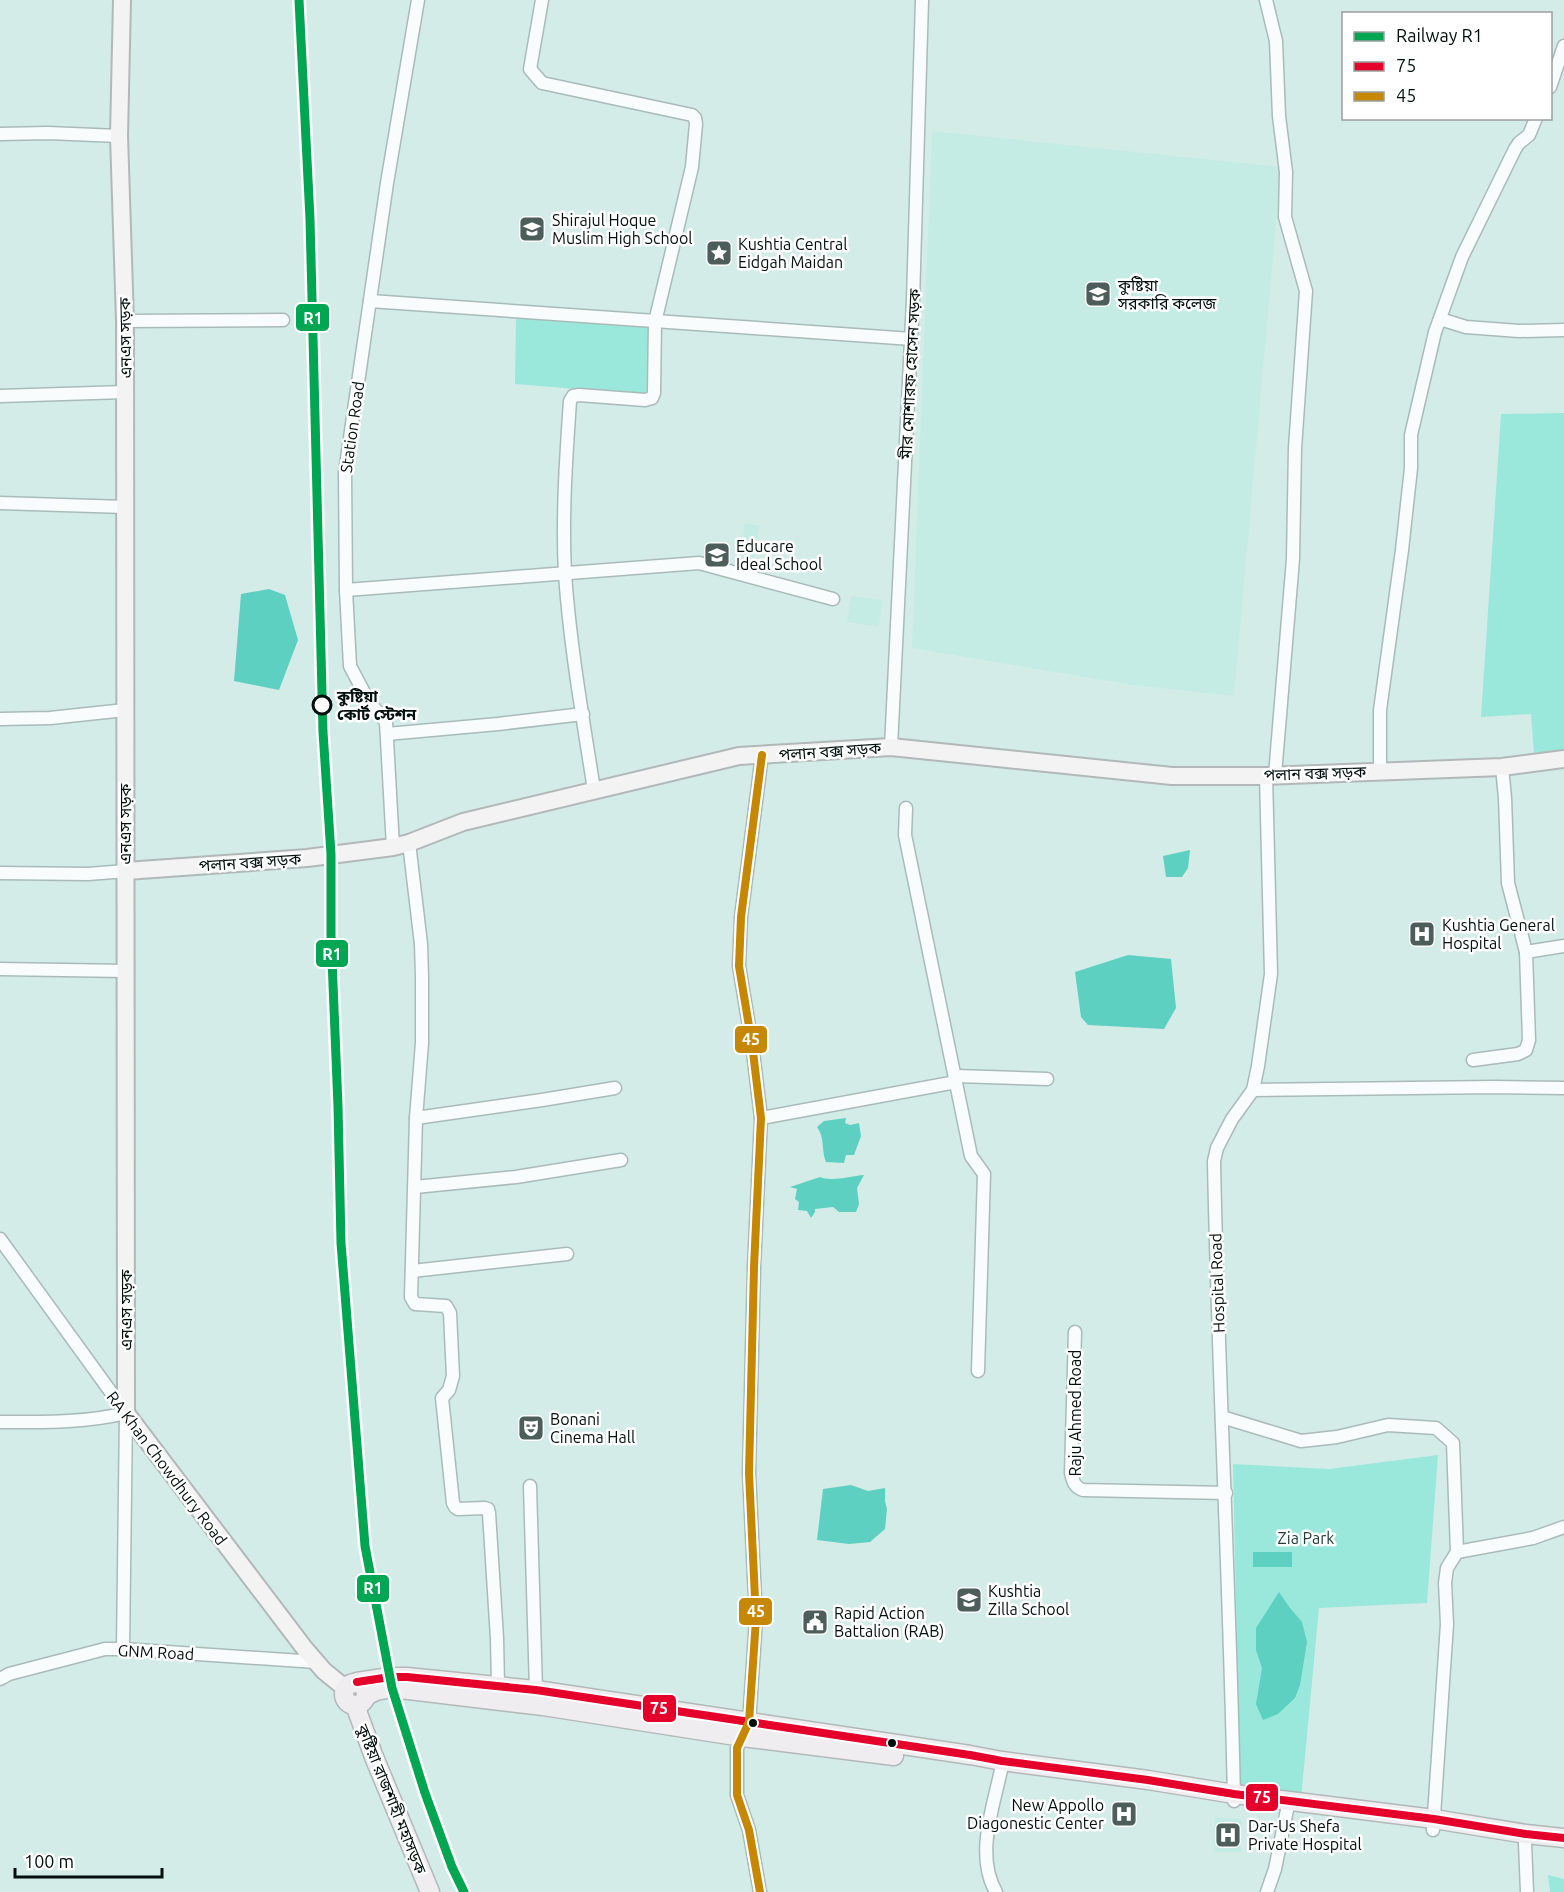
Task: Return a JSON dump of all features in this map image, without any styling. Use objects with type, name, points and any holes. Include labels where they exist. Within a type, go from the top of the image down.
[{"type":"highway","points":[[463,1689],[498,1685],[536,1690],[588,1705]]},
{"type":"highway","points":[[356,1693],[392,1688],[463,1689],[588,1705],[1001,1770],[1101,1779]]},
{"type":"highway","name":"কুষ্টিয়া রাজশাহী মহাসড়ক","points":[[356,1693],[362,1728],[430,1892]]},
{"type":"highway","points":[[746,1730],[959,1753],[1101,1779],[1234,1798],[1564,1838]]},
{"type":"highway","points":[[1234,1798],[1287,1810],[1323,1810]]},
{"type":"highway","points":[[1434,1824],[1525,1843],[1564,1848]]},
{"type":"main road","name":"এনএস সড়ক","points":[[122,0],[119,136],[125,321],[126,1413]]},
{"type":"main road","name":"পলান বক্স সড়ক","points":[[126,871],[307,858],[401,845],[462,822],[739,756],[891,747],[1172,776],[1502,767],[1564,759]]},
{"type":"main road","name":"RA Khan Chowdhury Road","points":[[126,1413],[245,1572],[316,1662],[356,1693]]},
{"type":"street","name":"Station Road","points":[[418,0],[387,183],[345,472],[346,590],[350,666],[369,702],[386,722],[401,845],[418,910],[422,966],[422,1043],[416,1118],[411,1297],[415,1305],[446,1306],[450,1313],[453,1376],[449,1390],[442,1398],[453,1503],[458,1509],[485,1508],[489,1513],[498,1685]]},
{"type":"street","points":[[542,0],[530,69],[542,83],[692,115],[696,124],[692,167],[655,322],[654,393],[652,398],[640,400],[579,395],[573,396],[570,401],[564,510],[566,574],[575,660],[594,790]]},
{"type":"street","name":"মীর মোশারফ হোসেন সড়ক","points":[[891,747],[912,339],[922,0]]},
{"type":"street","name":"Hospital Road","points":[[1234,1798],[1226,1493],[1216,1284],[1214,1161],[1217,1148],[1232,1119],[1253,1090],[1270,974],[1271,775],[1293,559],[1295,448],[1306,291],[1285,217],[1286,172],[1279,116],[1276,41],[1266,0]]},
{"type":"street","points":[[1556,82],[1564,46]]},
{"type":"street","points":[[1380,770],[1380,710],[1391,620],[1400,570],[1411,468],[1410,435],[1436,332],[1462,257],[1515,149],[1529,135],[1535,120]]},
{"type":"street","points":[[0,134],[48,133],[119,136]]},
{"type":"street","points":[[370,301],[912,339]]},
{"type":"street","points":[[1440,319],[1466,327],[1519,331],[1564,330]]},
{"type":"street","points":[[125,321],[283,320]]},
{"type":"street","points":[[0,396],[125,392]]},
{"type":"street","points":[[0,503],[125,507]]},
{"type":"street","points":[[346,590],[699,563],[833,599]]},
{"type":"street","points":[[0,719],[50,718],[125,710]]},
{"type":"street","points":[[387,734],[583,714]]},
{"type":"street","points":[[760,1892],[749,1830],[737,1795],[737,1749],[746,1730],[756,1619],[749,1473],[761,1118],[751,1033],[739,966],[741,916],[762,755]]},
{"type":"street","points":[[1473,1060],[1518,1054],[1526,1050],[1529,1040],[1526,952],[1508,883],[1502,767]]},
{"type":"street","points":[[906,808],[905,835],[971,1156],[984,1174],[978,1371]]},
{"type":"street","name":"পলান বক্স সড়ক","points":[[0,873],[88,874],[126,871]]},
{"type":"street","points":[[1526,952],[1564,946]]},
{"type":"street","points":[[0,969],[126,971]]},
{"type":"street","points":[[761,1118],[956,1079],[1047,1079]]},
{"type":"street","points":[[416,1118],[615,1088]]},
{"type":"street","points":[[1253,1090],[1564,1088]]},
{"type":"street","points":[[415,1187],[516,1177],[621,1160]]},
{"type":"street","name":"RA Khan Chowdhury Road","points":[[0,1239],[126,1413]]},
{"type":"street","points":[[412,1270],[567,1254]]},
{"type":"street","name":"Raju Ahmed Road","points":[[1076,1332],[1071,1473],[1073,1482],[1078,1488],[1083,1490],[1226,1493]]},
{"type":"street","points":[[0,1422],[68,1421],[107,1418],[126,1413]]},
{"type":"street","name":"এনএস সড়ক","points":[[123,1649],[126,1413]]},
{"type":"street","points":[[1222,1417],[1301,1441],[1337,1437],[1388,1425],[1436,1428],[1453,1443],[1457,1551],[1448,1568],[1445,1583],[1447,1624],[1434,1824]]},
{"type":"street","points":[[531,1486],[536,1690]]},
{"type":"street","points":[[1457,1551],[1533,1538],[1564,1527]]},
{"type":"street","name":"GNM Road","points":[[0,1679],[9,1674],[105,1649],[316,1662]]},
{"type":"street","points":[[996,1892],[990,1882],[986,1865],[988,1835],[1001,1770]]},
{"type":"street","points":[[1267,1892],[1275,1869],[1287,1810]]},
{"type":"street","points":[[1525,1843],[1527,1892]]},
{"type":"shaded area","name":"কুষ্টিয়া সরকারি কলেজ","points":[[932,131],[1281,167],[1234,696],[1133,685],[912,648]]},
{"type":"shaded area","points":[[745,523],[760,526],[754,558],[740,555]]},
{"type":"shaded area","points":[[269,589],[285,595],[298,640],[279,690],[234,681],[241,594]]},
{"type":"shaded area","points":[[851,596],[882,600],[879,627],[847,622]]},
{"type":"shaded area","points":[[1190,850],[1188,868],[1182,877],[1166,877],[1163,856]]},
{"type":"shaded area","points":[[1128,955],[1171,959],[1176,1008],[1164,1029],[1088,1025],[1081,1017],[1075,972]]},
{"type":"shaded area","points":[[846,1118],[845,1123],[850,1125],[859,1123],[861,1136],[854,1155],[846,1155],[844,1163],[826,1162],[821,1135],[817,1127],[824,1121]]},
{"type":"shaded area","points":[[864,1175],[857,1188],[859,1204],[856,1212],[839,1212],[833,1207],[815,1209],[811,1218],[807,1211],[798,1210],[799,1202],[795,1199],[797,1189],[790,1187],[820,1177],[835,1179]]},
{"type":"shaded area","points":[[851,1485],[868,1491],[885,1488],[887,1509],[885,1529],[870,1542],[849,1544],[817,1540],[823,1489]]},
{"type":"shaded area","points":[[1253,1552],[1292,1552],[1292,1567],[1253,1567]]},
{"type":"shaded area","points":[[1279,1592],[1302,1622],[1307,1642],[1300,1685],[1295,1698],[1278,1714],[1263,1720],[1256,1704],[1262,1668],[1256,1650],[1256,1628]]},
{"type":"shaded area","name":"Dar-Us Shefa Private Hospital","points":[[1215,1817],[1241,1819],[1241,1852],[1214,1852]]},
{"type":"green space","points":[[516,317],[652,327],[649,395],[515,384]]},
{"type":"green space","points":[[1564,413],[1564,751],[1534,753],[1531,714],[1481,717],[1501,414]]},
{"type":"green space","name":"Zia Park","points":[[1438,1455],[1427,1603],[1319,1608],[1301,1799],[1240,1789],[1233,1464],[1329,1469]]},
{"type":"green space","points":[[1548,1875],[1564,1879],[1564,1892],[1550,1892]]},
{"type":"rail line","name":"R1","points":[[299,0],[310,219],[323,732],[331,854],[331,935],[341,1243],[365,1546],[392,1688],[425,1793],[452,1867],[464,1892]]},
{"type":"transit line","name":"45","points":[[760,1892],[749,1830],[737,1795],[737,1748],[749,1722],[756,1619],[749,1473],[754,1267],[761,1118],[739,966],[741,917],[762,755]]},
{"type":"transit line","name":"75","points":[[357,1682],[407,1677],[536,1690],[1002,1761],[1564,1838]]},
{"type":"place","name":"Shirajul Hoque Muslim High School","points":[[532,229]]},
{"type":"place","name":"Kushtia Central Eidgah Maidan","points":[[719,253]]},
{"type":"place","name":"কুষ্টিয়া সরকারি কলেজ","points":[[1098,294]]},
{"type":"place","name":"Educare Ideal School","points":[[717,555]]},
{"type":"place","name":"কুষ্টিয়া কোর্ট স্টেশন","points":[[322,705]]},
{"type":"place","name":"Kushtia General Hospital","points":[[1422,934]]},
{"type":"place","name":"Bonani Cinema Hall","points":[[531,1428]]},
{"type":"place","name":"Kushtia Zilla School","points":[[969,1600]]},
{"type":"place","name":"Rapid Action Battalion (RAB)","points":[[815,1622]]},
{"type":"place","name":"New Appollo Diagonestic Center","points":[[1124,1814]]},
{"type":"place","name":"Dar-Us Shefa Private Hospital","points":[[1228,1835]]}]
